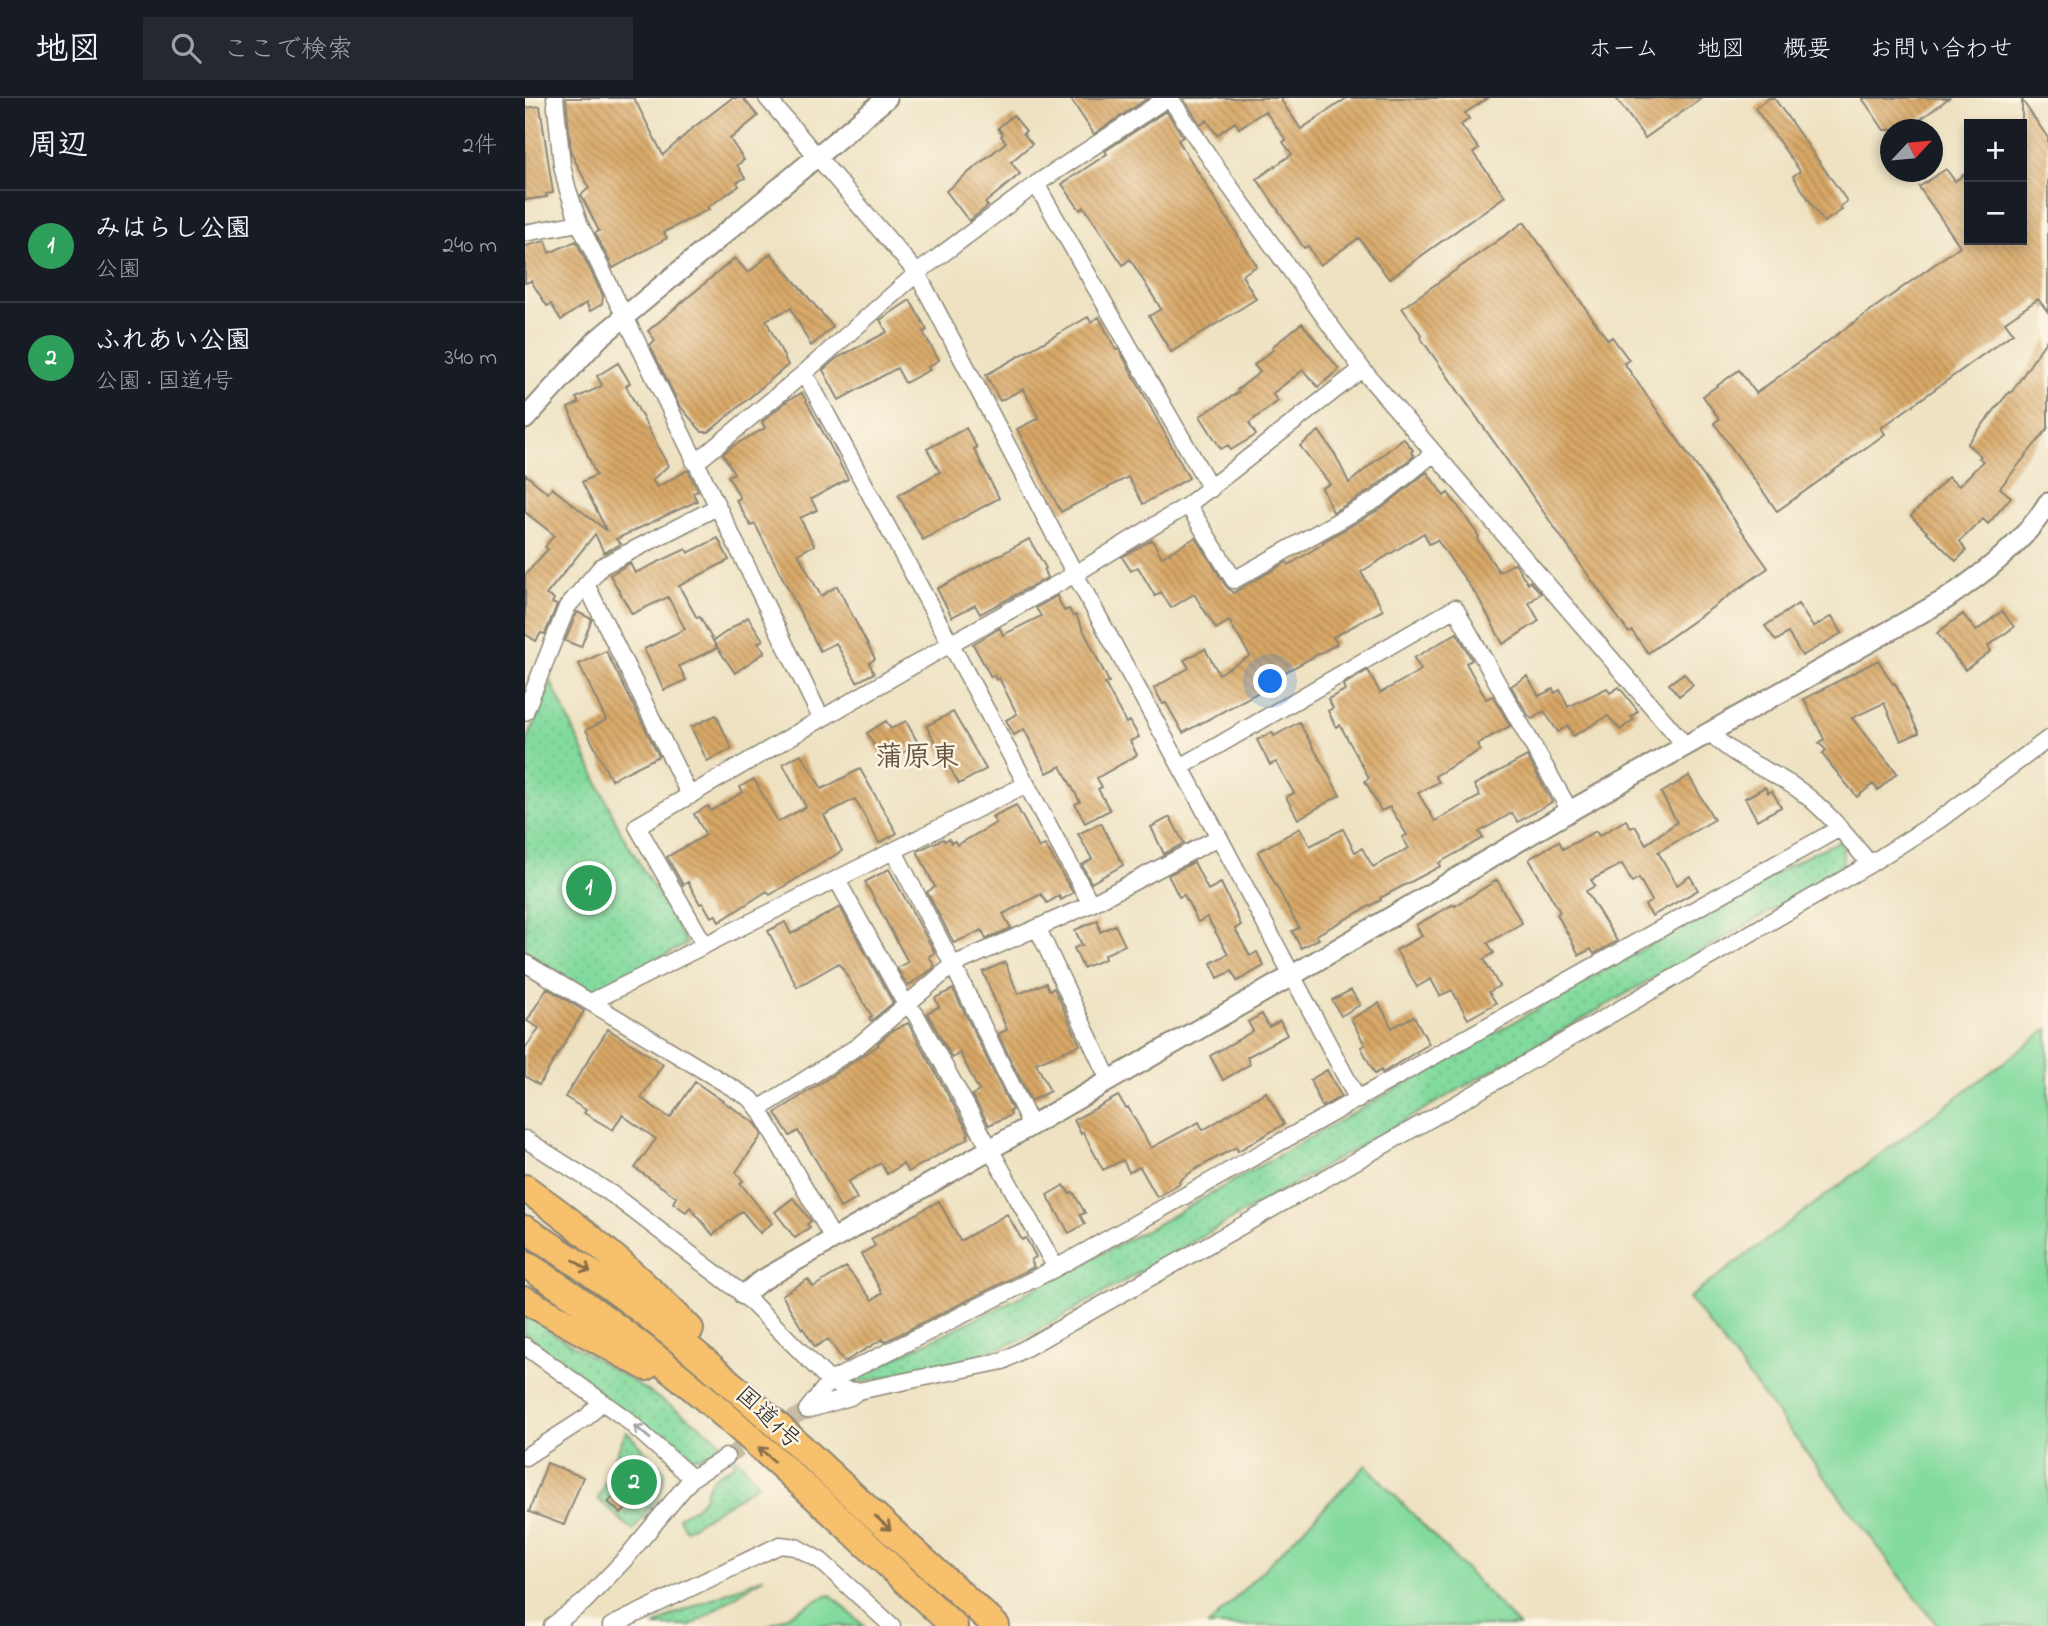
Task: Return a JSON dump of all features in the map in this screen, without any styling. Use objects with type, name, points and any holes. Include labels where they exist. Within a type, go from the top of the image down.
[{"type":"highway","points":[[525,1188],[582,1230],[632,1273],[832,1476]]},
{"type":"highway","name":"国道1号","points":[[525,1228],[617,1290],[679,1338],[738,1388],[996,1626]]},
{"type":"highway","name":"国道1号","points":[[525,1264],[603,1316],[663,1362],[954,1626]]},
{"type":"highway","points":[[525,1300],[627,1355],[727,1419]]},
{"type":"street","points":[[555,98],[566,187],[579,223],[821,718]]},
{"type":"street","points":[[767,98],[917,273],[1075,574],[1219,837],[1358,1100]]},
{"type":"street","points":[[525,419],[598,339],[887,98]]},
{"type":"street","points":[[694,461],[704,456],[803,374],[917,273],[1036,184],[1168,98],[1361,369],[1685,745]]},
{"type":"street","points":[[1036,184],[1211,489]]},
{"type":"street","points":[[525,233],[579,223]]},
{"type":"street","points":[[704,944],[637,826],[1075,574],[1188,505],[1361,369]]},
{"type":"street","points":[[803,374],[1091,904]]},
{"type":"street","points":[[1188,505],[1234,580],[1377,499],[1434,453]]},
{"type":"street","points":[[744,1295],[759,1282],[1293,975],[1570,811],[1946,600],[1982,575],[2019,539],[2048,503]]},
{"type":"street","points":[[525,712],[567,607],[602,566],[716,507]]},
{"type":"street","points":[[586,584],[691,796]]},
{"type":"street","points":[[1181,767],[1455,608],[1570,811]]},
{"type":"street","points":[[1710,732],[1728,750],[1799,790],[1840,828],[1870,864]]},
{"type":"street","points":[[525,1139],[613,1195],[744,1295],[830,1381],[847,1390],[858,1391],[1003,1361],[1434,1117],[1870,864],[1939,820],[2048,739]]},
{"type":"street","points":[[591,1002],[1025,785]]},
{"type":"street","points":[[858,1391],[850,1397],[807,1410],[830,1381],[1056,1268],[1840,828]]},
{"type":"street","points":[[759,1109],[858,1046],[953,965],[1091,904],[1219,837]]},
{"type":"street","points":[[894,851],[1031,1125]]},
{"type":"street","points":[[837,880],[916,1015],[1056,1268]]},
{"type":"street","points":[[1038,929],[1108,1080]]},
{"type":"street","points":[[525,963],[751,1099],[834,1240]]},
{"type":"street","points":[[525,1346],[626,1419],[692,1478]]},
{"type":"street","points":[[525,1457],[586,1417],[601,1402]]},
{"type":"street","points":[[553,1626],[593,1593],[669,1508],[692,1478],[726,1457]]},
{"type":"street","points":[[611,1626],[780,1545],[796,1547],[815,1557],[892,1626]]},
{"type":"green space","points":[[551,682],[621,832],[687,944],[591,994],[525,952],[525,747]]},
{"type":"green space","points":[[1840,841],[1843,857],[1839,872],[1021,1340],[967,1360],[851,1384],[859,1375],[996,1309],[1152,1227],[1814,852]]},
{"type":"green space","points":[[2048,1029],[2048,1626],[1938,1626],[1689,1298]]},
{"type":"green space","points":[[525,1312],[545,1324],[545,1329],[697,1423],[735,1456],[758,1484],[686,1530],[678,1517],[694,1508],[705,1497],[706,1489],[713,1478],[736,1463],[717,1447],[701,1456],[682,1455],[525,1336]]},
{"type":"green space","points":[[626,1431],[665,1472],[661,1492],[633,1531],[598,1499]]},
{"type":"green space","points":[[1366,1465],[1519,1626],[1208,1626]]},
{"type":"green space","points":[[764,1577],[691,1626],[655,1626],[673,1615]]},
{"type":"green space","points":[[831,1595],[864,1626],[768,1626],[823,1597]]},
{"type":"building","points":[[566,98],[634,98],[663,155],[732,98],[743,98],[758,116],[730,139],[744,160],[737,165],[745,178],[737,182],[739,186],[708,207],[709,209],[664,232],[667,238],[613,268],[595,233],[599,231],[581,195],[589,188],[571,153]]},
{"type":"building","points":[[1070,98],[1148,98],[1094,134]]},
{"type":"building","points":[[1183,98],[1284,98],[1281,100],[1301,129],[1347,98],[1488,98],[1465,113],[1469,119],[1461,125],[1479,149],[1473,153],[1505,196],[1389,279],[1359,238],[1320,265],[1308,246],[1304,248],[1257,179],[1292,154],[1283,142],[1286,140],[1265,111],[1239,128],[1235,122],[1217,135],[1207,120],[1201,125]]},
{"type":"building","points":[[1616,98],[1702,98],[1645,138]]},
{"type":"building","points":[[1769,98],[1774,98],[1847,201],[1840,207],[1842,210],[1824,222],[1793,176],[1800,171],[1755,108]]},
{"type":"building","points":[[1862,98],[1949,98],[1921,119],[1880,119],[1880,124]]},
{"type":"building","points":[[2022,100],[2048,138],[2048,312],[2038,299],[2005,322],[2013,333],[1881,428],[1885,434],[1777,511],[1714,423],[1719,419],[1703,396],[1739,370],[1756,393],[1960,246],[1919,187],[1926,182],[1943,182],[1943,171],[1946,169],[1955,181],[1964,175],[1964,245],[2027,245],[2027,119],[2022,119]]},
{"type":"building","points":[[540,106],[553,193],[546,194],[547,197],[525,200],[525,108]]},
{"type":"building","points":[[1166,111],[1183,137],[1178,140],[1257,266],[1242,275],[1256,299],[1171,352],[1149,316],[1161,309],[1130,259],[1123,265],[1084,207],[1080,210],[1062,184],[1107,154],[1105,151]]},
{"type":"building","points":[[1013,115],[1026,131],[1023,133],[1032,144],[1011,162],[1020,174],[985,203],[988,206],[969,221],[946,191],[1006,142],[998,128]]},
{"type":"building","points":[[1524,222],[1608,340],[1612,337],[1629,360],[1624,363],[1768,568],[1648,653],[1632,631],[1629,633],[1402,308]]},
{"type":"building","points":[[546,241],[549,253],[576,241],[603,296],[602,304],[590,311],[586,303],[561,320],[551,304],[547,306],[531,281],[525,283],[525,246]]},
{"type":"building","points":[[771,253],[833,327],[811,346],[791,308],[766,320],[788,365],[709,432],[702,432],[679,405],[650,345],[655,340],[648,331],[735,258],[748,273]]},
{"type":"building","points":[[910,300],[927,330],[923,332],[939,360],[928,367],[930,370],[905,383],[897,368],[839,400],[823,370],[837,358],[887,332],[880,320]]},
{"type":"building","points":[[1088,317],[1091,322],[1099,317],[1189,478],[1143,504],[1128,477],[1061,512],[1017,429],[1039,418],[1023,389],[1000,401],[986,375]]},
{"type":"building","points":[[1302,323],[1339,369],[1318,387],[1303,370],[1272,394],[1278,401],[1249,423],[1256,435],[1231,450],[1228,445],[1221,449],[1200,416],[1239,392],[1237,390],[1260,372],[1254,365]]},
{"type":"building","points":[[2048,338],[2048,428],[2000,488],[2011,497],[1988,524],[1983,519],[1960,541],[1966,551],[1956,561],[1911,516],[1948,477],[1959,486],[1983,461],[1967,444],[2009,392],[2011,393]]},
{"type":"building","points":[[618,363],[630,383],[626,386],[668,466],[652,480],[657,487],[688,470],[698,491],[693,493],[697,501],[616,539],[621,544],[604,553],[595,534],[546,595],[554,599],[552,603],[557,605],[545,634],[541,633],[536,641],[525,634],[525,575],[548,549],[545,547],[554,535],[525,512],[525,474],[548,493],[552,488],[607,531],[582,482],[596,475],[568,408],[579,403],[576,398],[600,387],[602,385],[597,376]]},
{"type":"building","points":[[802,393],[848,479],[811,499],[817,510],[800,518],[814,545],[798,554],[821,596],[837,586],[875,659],[869,663],[874,673],[857,682],[836,643],[820,651],[755,524],[751,526],[736,500],[740,498],[728,476],[734,473],[723,454],[765,428],[762,422],[788,400]]},
{"type":"building","points":[[966,428],[999,498],[923,540],[898,495],[940,472],[927,449]]},
{"type":"building","points":[[1319,431],[1335,454],[1349,483],[1403,438],[1413,450],[1411,452],[1414,456],[1371,490],[1333,512],[1322,488],[1330,484],[1300,446]]},
{"type":"building","points":[[1427,472],[1444,496],[1448,493],[1463,513],[1499,572],[1515,563],[1528,584],[1530,581],[1541,593],[1529,603],[1539,621],[1503,644],[1479,599],[1437,540],[1429,544],[1424,533],[1361,572],[1383,610],[1333,637],[1337,644],[1278,676],[1281,680],[1183,733],[1154,688],[1189,668],[1184,660],[1205,649],[1219,674],[1250,656],[1229,621],[1216,629],[1194,594],[1171,608],[1161,592],[1155,596],[1138,567],[1131,571],[1122,557],[1152,540],[1162,557],[1196,537],[1225,585],[1233,593],[1287,562],[1289,565],[1382,508]]},
{"type":"building","points":[[718,538],[729,560],[679,586],[717,648],[679,666],[686,680],[664,690],[644,649],[685,629],[668,597],[632,614],[610,575],[630,563],[635,573],[686,549],[688,553]]},
{"type":"building","points":[[1029,539],[1046,568],[1044,570],[1047,578],[980,614],[975,605],[952,617],[937,589]]},
{"type":"building","points":[[1057,596],[1064,611],[1069,609],[1073,616],[1076,615],[1109,682],[1105,684],[1126,723],[1130,721],[1139,737],[1130,741],[1137,755],[1097,778],[1102,787],[1098,789],[1110,810],[1085,823],[1075,804],[1080,802],[1061,766],[1047,773],[1024,729],[1014,735],[1006,720],[1017,714],[999,678],[996,680],[994,675],[991,677],[973,644],[1000,628],[1003,635],[1041,616],[1036,608]]},
{"type":"building","points":[[1798,604],[1813,627],[1832,616],[1842,633],[1802,656],[1788,633],[1776,641],[1765,626]]},
{"type":"building","points":[[2002,611],[2014,627],[1988,646],[1991,651],[1965,670],[1937,633],[1963,614],[1976,631]]},
{"type":"building","points":[[577,612],[592,619],[581,647],[565,641]]},
{"type":"building","points":[[748,617],[763,640],[758,643],[765,652],[735,673],[713,641]]},
{"type":"building","points":[[1457,633],[1472,660],[1466,663],[1486,699],[1493,696],[1510,726],[1477,744],[1480,750],[1435,776],[1439,782],[1418,793],[1435,821],[1480,796],[1474,785],[1527,756],[1552,802],[1518,822],[1512,813],[1479,832],[1483,838],[1439,863],[1441,866],[1316,935],[1319,939],[1301,948],[1292,931],[1299,928],[1258,852],[1300,828],[1310,846],[1343,829],[1355,852],[1362,848],[1373,867],[1409,848],[1402,837],[1407,835],[1390,807],[1381,811],[1365,781],[1369,778],[1340,725],[1336,727],[1328,711],[1333,708],[1328,699],[1345,690],[1343,685],[1368,670],[1380,693],[1421,670],[1414,658]]},
{"type":"building","points":[[606,651],[659,756],[611,780],[586,730],[606,720],[579,664]]},
{"type":"building","points":[[1878,660],[1893,684],[1895,683],[1919,733],[1901,741],[1884,703],[1852,718],[1897,773],[1878,790],[1873,784],[1857,797],[1822,754],[1826,750],[1819,743],[1824,739],[1804,699]]},
{"type":"building","points":[[1684,673],[1693,685],[1679,696],[1669,684]]},
{"type":"building","points":[[1527,676],[1539,696],[1553,689],[1555,693],[1560,690],[1568,707],[1607,688],[1610,693],[1619,687],[1638,711],[1631,717],[1634,719],[1620,730],[1608,716],[1573,736],[1568,726],[1558,732],[1544,711],[1532,719],[1511,686]]},
{"type":"building","points":[[953,712],[986,769],[959,784],[926,726]]},
{"type":"building","points":[[716,715],[732,749],[707,761],[691,727]]},
{"type":"building","points":[[886,721],[891,729],[906,721],[918,743],[885,764],[867,733]]},
{"type":"building","points":[[1299,722],[1340,795],[1298,819],[1286,797],[1294,793],[1276,762],[1270,765],[1257,740],[1272,732],[1274,736]]},
{"type":"building","points":[[801,754],[822,789],[860,769],[897,833],[879,843],[855,799],[824,815],[842,851],[770,895],[767,891],[719,922],[716,915],[711,917],[703,903],[700,904],[688,882],[683,885],[667,857],[706,835],[694,814],[708,806],[711,811],[743,792],[740,787],[754,779],[778,822],[806,807],[783,764]]},
{"type":"building","points":[[1689,776],[1714,820],[1658,852],[1677,885],[1690,876],[1698,890],[1652,916],[1645,905],[1652,901],[1639,878],[1632,882],[1622,864],[1591,880],[1595,886],[1586,891],[1617,941],[1594,954],[1591,949],[1579,955],[1557,914],[1560,912],[1529,859],[1559,841],[1563,849],[1596,831],[1599,836],[1626,820],[1631,828],[1635,826],[1646,844],[1677,822],[1661,793]]},
{"type":"building","points":[[1765,787],[1768,793],[1772,791],[1781,807],[1757,820],[1745,798]]},
{"type":"building","points":[[1016,805],[1039,848],[1045,845],[1073,893],[1061,900],[1059,896],[1047,903],[1041,894],[1003,914],[1011,928],[986,939],[982,930],[954,943],[927,892],[935,887],[917,851],[943,839],[949,839],[951,843],[955,841],[957,845],[996,823],[992,817]]},
{"type":"building","points":[[1170,817],[1184,843],[1164,854],[1151,827]]},
{"type":"building","points":[[1101,823],[1123,865],[1091,883],[1082,865],[1092,859],[1078,834]]},
{"type":"building","points":[[1194,862],[1208,890],[1221,883],[1241,925],[1235,929],[1250,956],[1257,952],[1264,966],[1237,981],[1232,971],[1218,978],[1211,963],[1228,954],[1207,917],[1198,922],[1184,895],[1179,897],[1168,875]]},
{"type":"building","points":[[889,869],[935,953],[929,956],[935,967],[908,986],[897,968],[908,962],[865,882]]},
{"type":"building","points":[[1497,880],[1522,923],[1488,943],[1494,953],[1484,959],[1499,986],[1489,992],[1496,1003],[1468,1019],[1452,990],[1440,996],[1431,979],[1417,987],[1396,950],[1422,936],[1416,925],[1454,904],[1455,906]]},
{"type":"building","points":[[840,907],[893,1003],[871,1021],[869,1019],[872,1016],[839,963],[797,987],[768,931],[785,922],[791,934]]},
{"type":"building","points":[[1098,920],[1100,932],[1115,925],[1125,945],[1104,955],[1105,959],[1083,968],[1074,948],[1082,945],[1075,930]]},
{"type":"building","points":[[1005,962],[1018,994],[1046,983],[1049,990],[1054,988],[1080,1045],[1036,1063],[1050,1091],[1031,1101],[998,1034],[1007,1030],[983,972]]},
{"type":"building","points":[[547,988],[584,1011],[539,1085],[525,1076],[525,1049],[539,1028],[527,1021]]},
{"type":"building","points":[[953,989],[1012,1110],[1009,1111],[1011,1115],[989,1125],[972,1095],[979,1091],[960,1053],[952,1058],[927,1013],[939,1007],[935,998]]},
{"type":"building","points":[[1351,990],[1360,1005],[1341,1016],[1332,1000]]},
{"type":"building","points":[[1379,1003],[1392,1028],[1414,1016],[1429,1044],[1382,1073],[1381,1070],[1375,1074],[1361,1047],[1365,1045],[1351,1019]]},
{"type":"building","points":[[1262,1014],[1269,1027],[1280,1021],[1287,1035],[1247,1057],[1250,1064],[1223,1080],[1210,1056],[1253,1031],[1248,1022]]},
{"type":"building","points":[[908,1023],[969,1133],[969,1138],[908,1172],[903,1164],[887,1174],[881,1163],[848,1182],[857,1199],[840,1208],[798,1131],[790,1136],[775,1113],[879,1045],[892,1031]]},
{"type":"building","points":[[608,1029],[663,1064],[641,1098],[670,1118],[695,1082],[756,1124],[762,1135],[736,1172],[743,1181],[740,1183],[772,1223],[760,1233],[742,1211],[713,1235],[690,1207],[686,1212],[673,1203],[676,1197],[635,1168],[656,1139],[622,1115],[613,1130],[584,1113],[586,1110],[565,1097]]},
{"type":"building","points":[[1327,1070],[1341,1096],[1322,1107],[1310,1080]]},
{"type":"building","points":[[1266,1092],[1284,1124],[1238,1151],[1236,1147],[1194,1170],[1179,1181],[1180,1183],[1157,1197],[1140,1167],[1129,1172],[1123,1160],[1103,1170],[1074,1120],[1118,1096],[1126,1108],[1128,1107],[1151,1148],[1199,1122],[1203,1130]]},
{"type":"building","points":[[1064,1185],[1070,1194],[1073,1192],[1085,1213],[1080,1215],[1085,1224],[1069,1233],[1047,1195]]},
{"type":"building","points":[[793,1198],[811,1221],[807,1224],[810,1227],[795,1238],[775,1212]]},
{"type":"building","points":[[939,1201],[960,1241],[1007,1214],[1022,1240],[1026,1238],[1036,1257],[1031,1260],[1034,1267],[884,1342],[883,1339],[844,1362],[828,1339],[815,1347],[782,1295],[808,1279],[813,1287],[846,1267],[872,1300],[882,1293],[861,1254],[875,1246],[871,1239]]},
{"type":"building","points":[[547,1463],[583,1477],[564,1525],[529,1512]]},
{"type":"building","points":[[632,1477],[644,1488],[621,1514],[608,1502]]},
{"type":"tunnel","points":[[726,1457],[807,1410]]},
{"type":"place","name":"みはらし公園","points":[[589,888]]},
{"type":"place","name":"ふれあい公園","points":[[634,1482]]},
{"type":"district","name":"蒲原東","points":[[917,755]]}]
